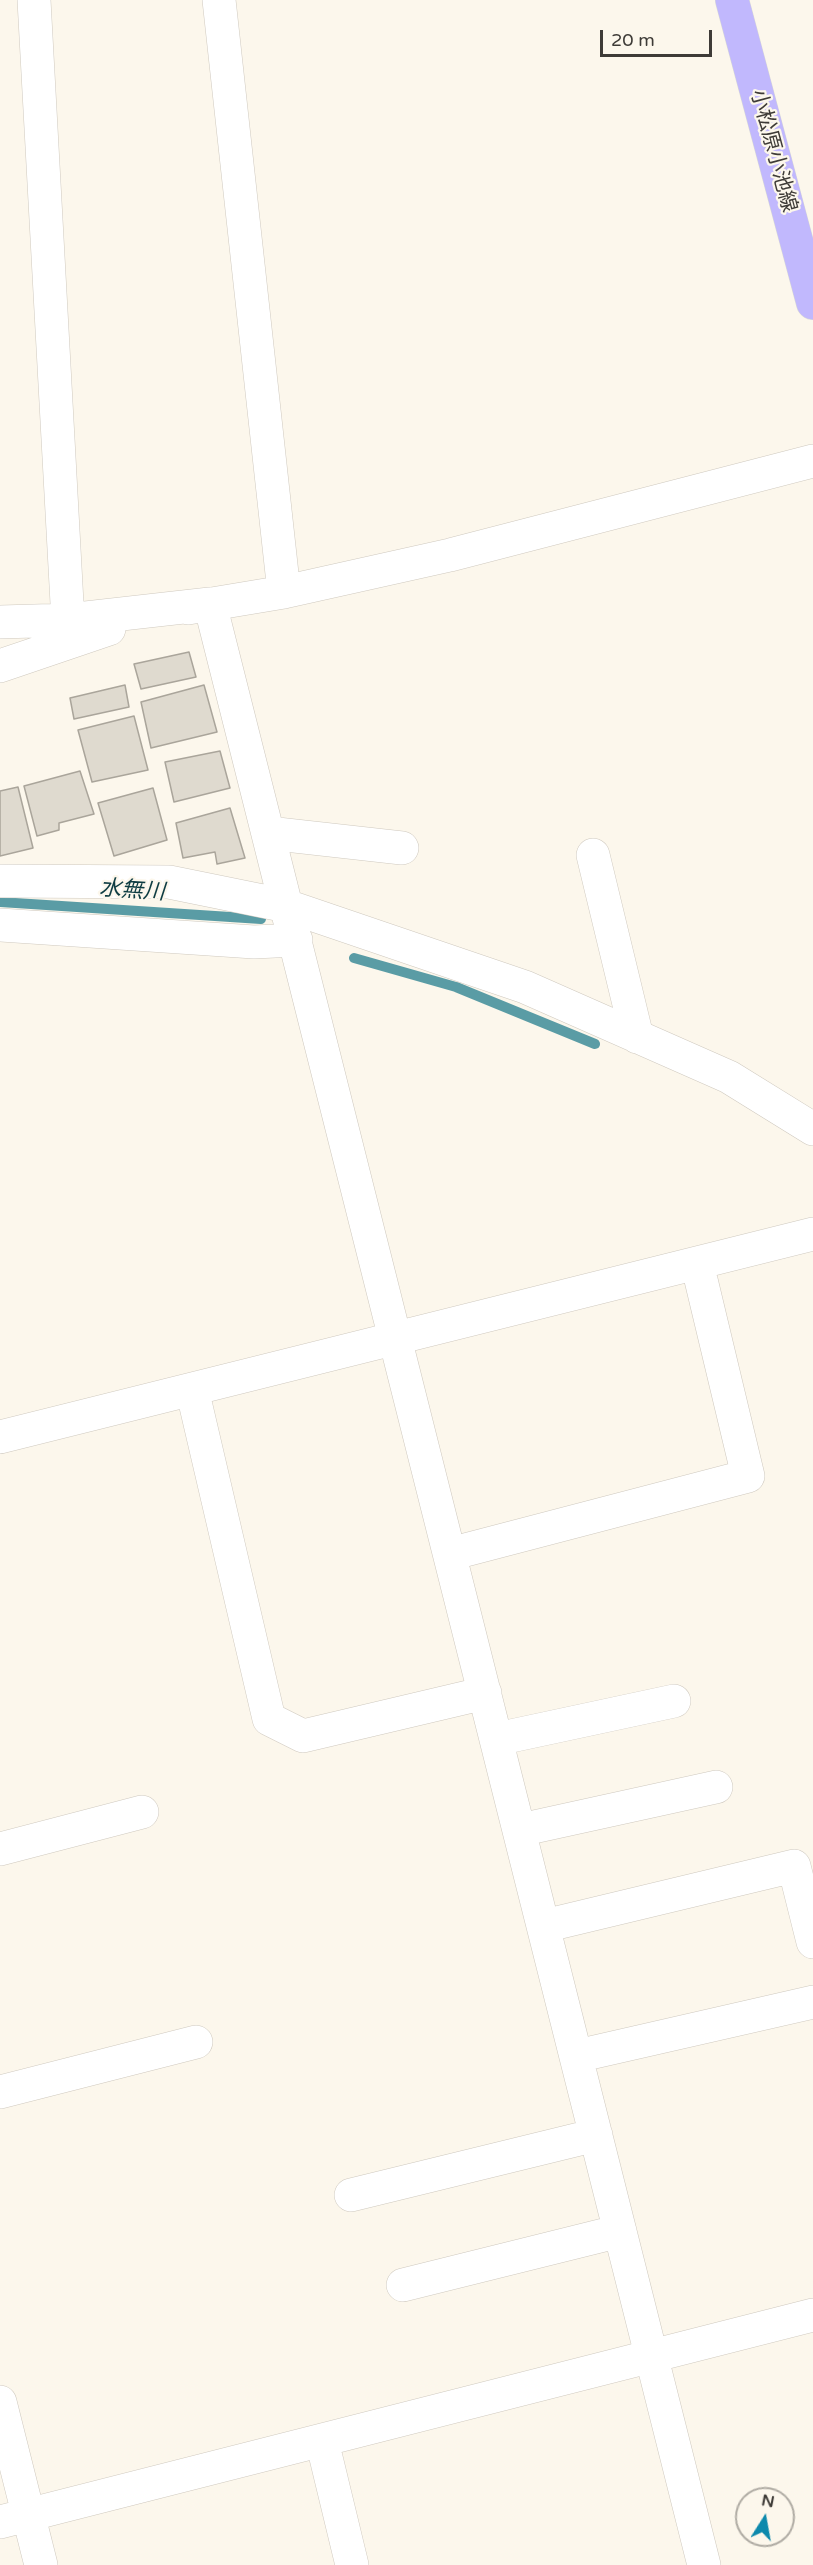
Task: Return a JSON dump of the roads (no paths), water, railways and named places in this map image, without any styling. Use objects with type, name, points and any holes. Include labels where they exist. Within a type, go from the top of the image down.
[{"type":"main road","name":"小松原小池線","points":[[732,0],[813,303]]},
{"type":"street","points":[[34,0],[68,631]]},
{"type":"street","points":[[219,0],[284,592]]},
{"type":"street","points":[[0,666],[68,631],[284,592],[450,555],[813,461]]},
{"type":"street","points":[[210,604],[704,2565]]},
{"type":"street","points":[[0,622],[68,631]]},
{"type":"street","points":[[268,833],[402,848]]},
{"type":"street","points":[[593,855],[638,1037]]},
{"type":"street","points":[[0,881],[169,882],[287,906],[525,987],[729,1077],[813,1129]]},
{"type":"street","points":[[0,925],[254,942],[296,940]]},
{"type":"street","points":[[0,1437],[813,1234]]},
{"type":"street","points":[[450,1554],[748,1476],[697,1263]]},
{"type":"street","points":[[192,1389],[269,1719],[303,1736],[485,1693]]},
{"type":"street","points":[[497,1739],[674,1701]]},
{"type":"street","points":[[520,1830],[716,1787]]},
{"type":"street","points":[[0,1849],[142,1812]]},
{"type":"street","points":[[544,1926],[794,1866],[813,1942]]},
{"type":"street","points":[[577,2056],[813,2002]]},
{"type":"street","points":[[0,2092],[196,2042]]},
{"type":"street","points":[[351,2195],[596,2135]]},
{"type":"street","points":[[403,2285],[620,2231]]},
{"type":"street","points":[[14,2518],[813,2315]]},
{"type":"street","points":[[0,2402],[14,2518],[41,2565]]},
{"type":"street","points":[[322,2441],[352,2565]]},
{"type":"waterway","name":"水無川","points":[[0,902],[261,919]]},
{"type":"waterway","name":"水無川","points":[[354,958],[456,987],[595,1044]]}]
